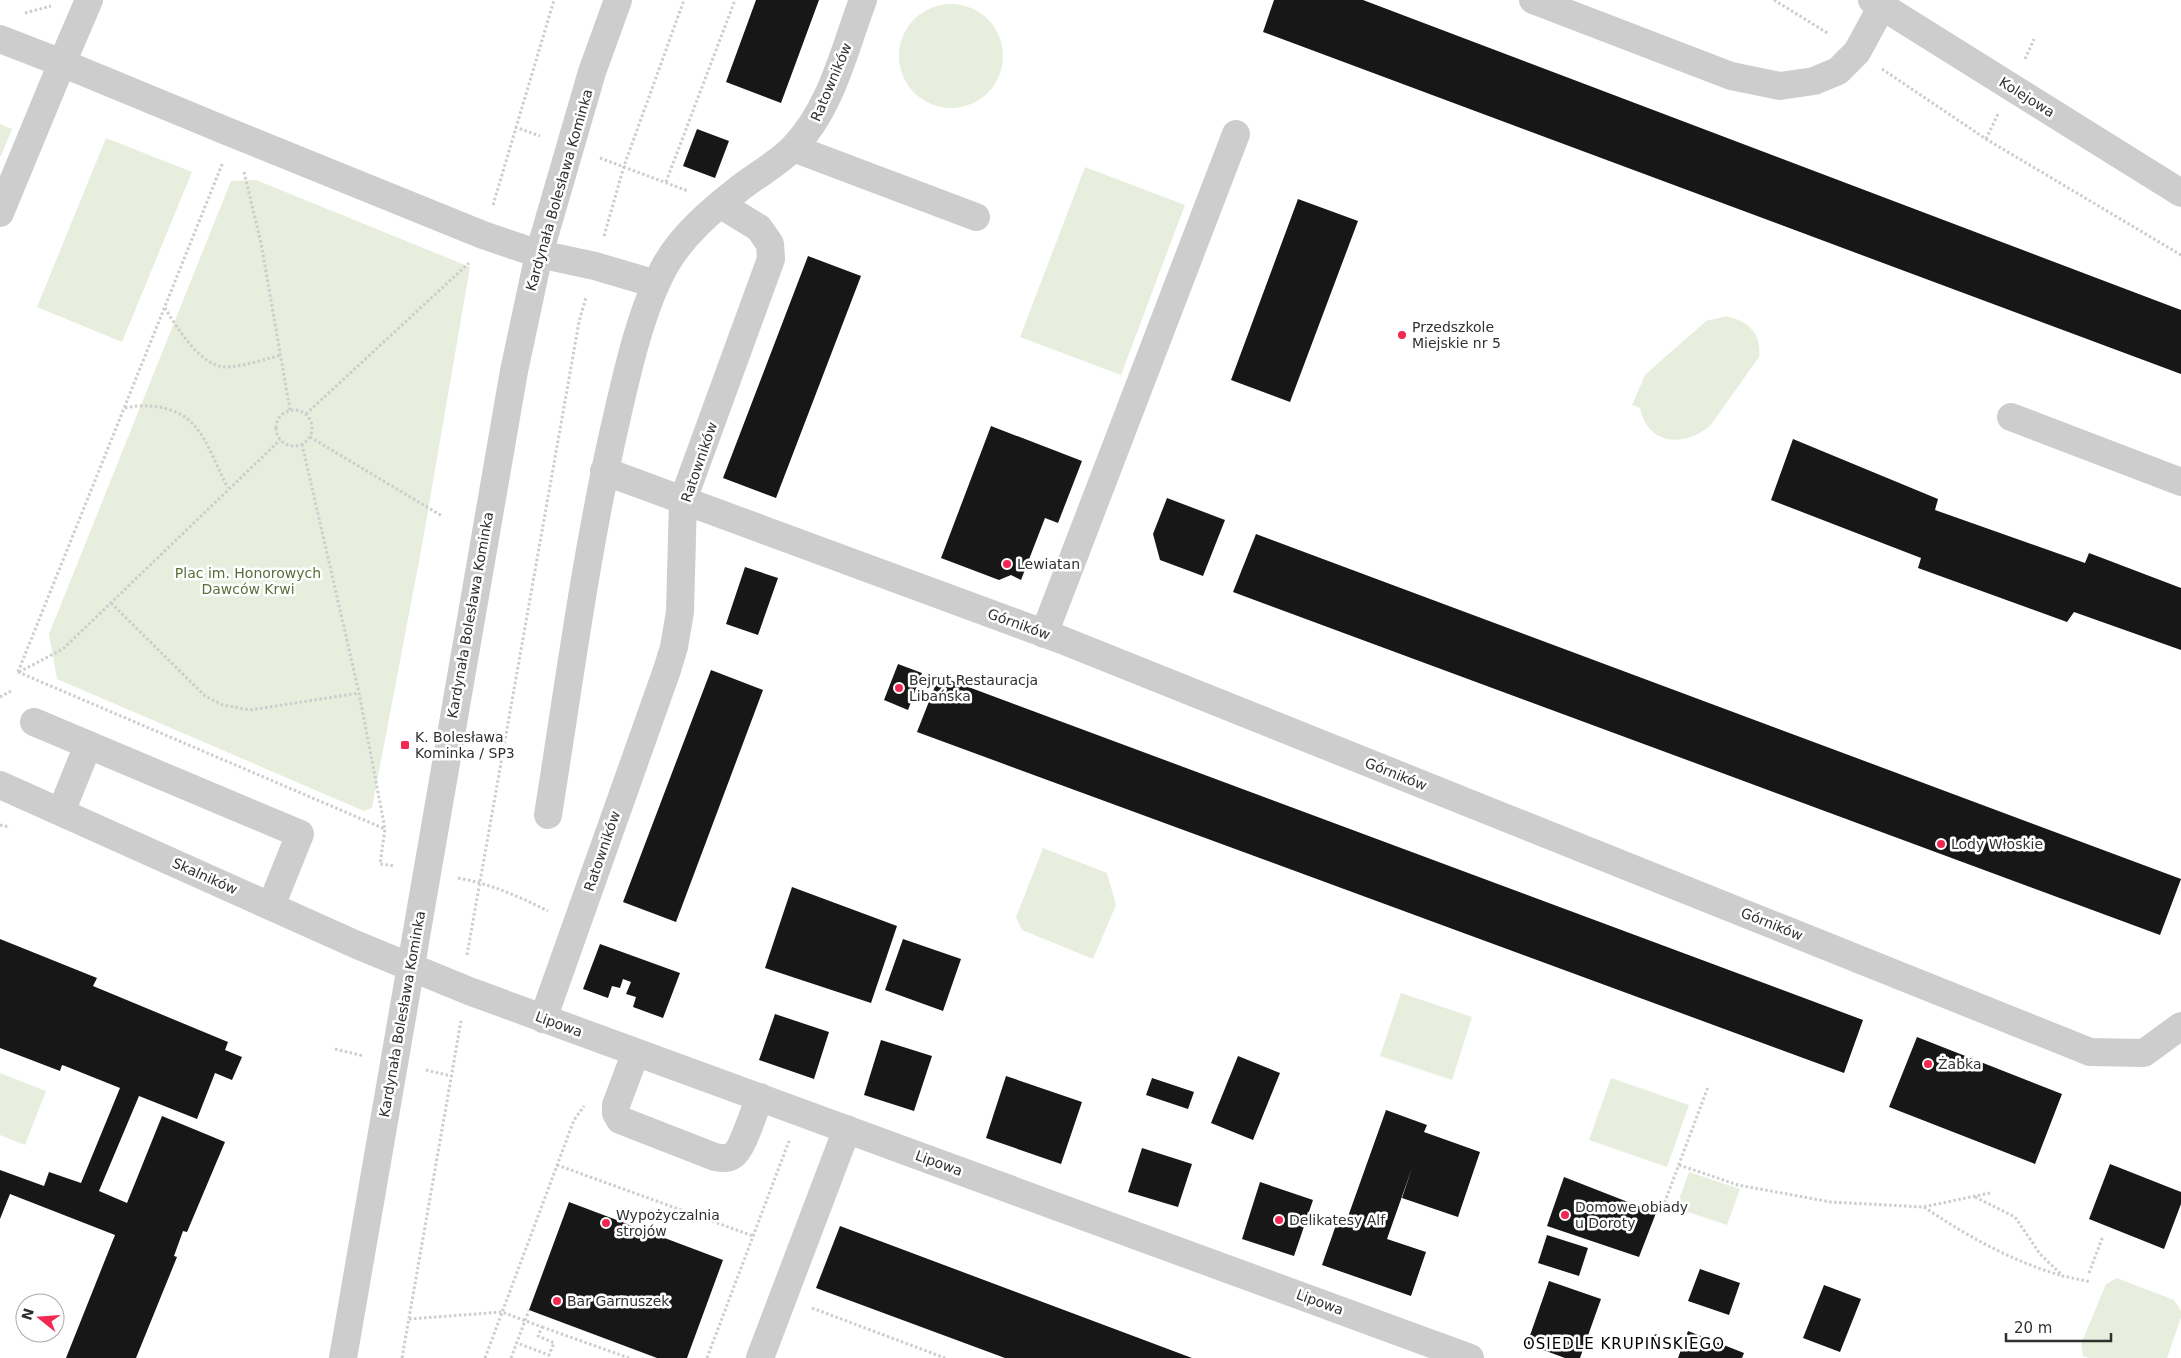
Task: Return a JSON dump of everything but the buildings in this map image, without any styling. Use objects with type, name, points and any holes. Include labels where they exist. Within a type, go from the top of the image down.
[{"type":"street","points":[[0,213],[89,0]]},
{"type":"street","name":"Kardynała Bolesława Kominka","points":[[343,1358],[514,371],[538,254],[592,72],[618,0]]},
{"type":"street","name":"Ratowników","points":[[543,1019],[674,647],[680,612],[683,500],[771,259],[770,244],[759,228],[720,204],[793,148],[813,125],[823,106],[863,0]]},
{"type":"street","points":[[1533,0],[1731,76],[1780,86],[1814,82],[1838,71],[1857,52],[1877,3]]},
{"type":"street","name":"Kolejowa","points":[[1877,3],[2181,194]]},
{"type":"street","points":[[0,39],[418,209],[538,254],[595,266],[656,284]]},
{"type":"street","points":[[1044,634],[1236,134]]},
{"type":"street","points":[[793,148],[976,217]]},
{"type":"street","points":[[548,815],[604,471],[629,365],[656,284],[678,246],[720,204]]},
{"type":"street","points":[[2011,417],[2181,482]]},
{"type":"street","name":"Górników","points":[[604,471],[1044,634],[2090,1052],[2144,1053],[2181,1026]]},
{"type":"street","points":[[34,722],[300,834],[271,906]]},
{"type":"street","points":[[61,812],[88,745]]},
{"type":"street","name":"Skalników","points":[[0,785],[410,966]]},
{"type":"street","name":"Lipowa","points":[[410,966],[543,1019],[1470,1358]]},
{"type":"street","points":[[636,1052],[616,1105],[616,1113],[620,1120],[716,1158],[732,1156],[738,1149],[760,1097]]},
{"type":"street","points":[[760,1358],[847,1129]]},
{"type":"path","points":[[21,14],[50,7],[56,0]]},
{"type":"path","points":[[490,214],[554,0]]},
{"type":"path","points":[[402,1358],[460,1023],[475,969],[467,956],[579,322],[624,166],[684,0]]},
{"type":"path","points":[[666,182],[735,0]]},
{"type":"path","points":[[1774,0],[1857,52],[1986,138],[2181,255]]},
{"type":"path","points":[[224,158],[18,672],[63,649],[228,488],[280,440]]},
{"type":"path","points":[[243,166],[261,243],[282,355],[290,410]]},
{"type":"path","points":[[624,166],[720,204]]},
{"type":"path","points":[[306,414],[476,258]]},
{"type":"path","points":[[165,308],[189,343],[214,364],[228,367],[282,355]]},
{"type":"path","points":[[125,408],[150,405],[175,413],[194,424],[228,488]]},
{"type":"path","points":[[290,410],[306,414],[312,425],[310,437],[302,444],[290,446],[280,440],[275,428],[280,416],[290,410]]},
{"type":"path","points":[[310,437],[442,516]]},
{"type":"path","points":[[302,444],[359,693],[385,829]]},
{"type":"path","points":[[111,603],[205,696],[223,704],[250,710],[359,693]]},
{"type":"path","points":[[0,697],[11,691]]},
{"type":"path","points":[[481,882],[514,894],[576,926]]},
{"type":"path","points":[[1661,1212],[1708,1088]]},
{"type":"path","points":[[485,1358],[574,1120],[587,1102]]},
{"type":"path","points":[[707,1358],[800,1112]]},
{"type":"path","points":[[557,1165],[753,1236]]},
{"type":"path","points":[[1679,1165],[1738,1185],[1831,1202],[1923,1207],[1990,1193]]},
{"type":"path","points":[[1974,1196],[2015,1217],[2040,1254],[2063,1276]]},
{"type":"path","points":[[1923,1207],[1965,1235],[2043,1270],[2091,1282]]},
{"type":"path","points":[[2089,1273],[2103,1236]]},
{"type":"path","points":[[783,1296],[945,1358]]},
{"type":"path","points":[[511,1358],[529,1310]]},
{"type":"path","points":[[408,1320],[502,1312],[630,1358]]},
{"type":"path","points":[[516,1343],[549,1355],[554,1343],[538,1336],[542,1327]]},
{"type":"green space","points":[[951,4],[971,8],[988,19],[999,36],[1003,56],[999,76],[988,93],[971,104],[951,108],[931,104],[914,93],[903,76],[899,56],[903,36],[914,19],[931,8]]},
{"type":"green space","points":[[0,124],[12,129],[1,156],[0,155]]},
{"type":"green space","points":[[106,138],[192,172],[122,342],[37,307]]},
{"type":"green space","points":[[1085,167],[1185,205],[1121,375],[1020,337]]},
{"type":"green space","name":"Plac im. Honorowych Dawców Krwi","points":[[256,180],[470,267],[421,551],[372,808],[364,811],[57,679],[49,634],[231,181]]},
{"type":"green space","points":[[1726,316],[1741,321],[1752,329],[1758,341],[1759,357],[1710,426],[1700,433],[1679,440],[1659,436],[1644,421],[1640,408],[1632,405],[1645,375],[1706,321]]},
{"type":"green space","points":[[1043,848],[1107,873],[1116,905],[1093,959],[1022,930],[1016,917]]},
{"type":"green space","points":[[1401,993],[1472,1017],[1452,1080],[1380,1056]]},
{"type":"green space","points":[[0,1073],[46,1091],[25,1145],[0,1135]]},
{"type":"green space","points":[[1611,1078],[1689,1105],[1667,1167],[1589,1140]]},
{"type":"green space","points":[[1689,1172],[1740,1189],[1727,1225],[1676,1208]]},
{"type":"green space","points":[[2117,1278],[2174,1300],[2181,1311],[2181,1317],[2167,1358],[2089,1358],[2083,1356],[2081,1344],[2106,1284]]},
{"type":"place","name":"Przedszkole Miejskie nr 5","points":[[1402,335]]},
{"type":"place","name":"Lewiatan","points":[[1007,564]]},
{"type":"place","name":"Bejrut Restauracja Libańska","points":[[899,688]]},
{"type":"place","name":"K. Bolesława Kominka / SP3","points":[[405,745]]},
{"type":"place","name":"Lody Włoskie","points":[[1941,844]]},
{"type":"place","name":"Żabka","points":[[1928,1064]]},
{"type":"place","name":"Domowe obiady u Doroty","points":[[1565,1215]]},
{"type":"place","name":"Delikatesy Alf","points":[[1279,1220]]},
{"type":"place","name":"Wypożyczalnia strojów","points":[[606,1223]]},
{"type":"place","name":"Bar Garnuszek","points":[[557,1301]]},
{"type":"district","name":"OSIEDLE KRUPIŃSKIEGO","points":[[1624,1344]]}]
